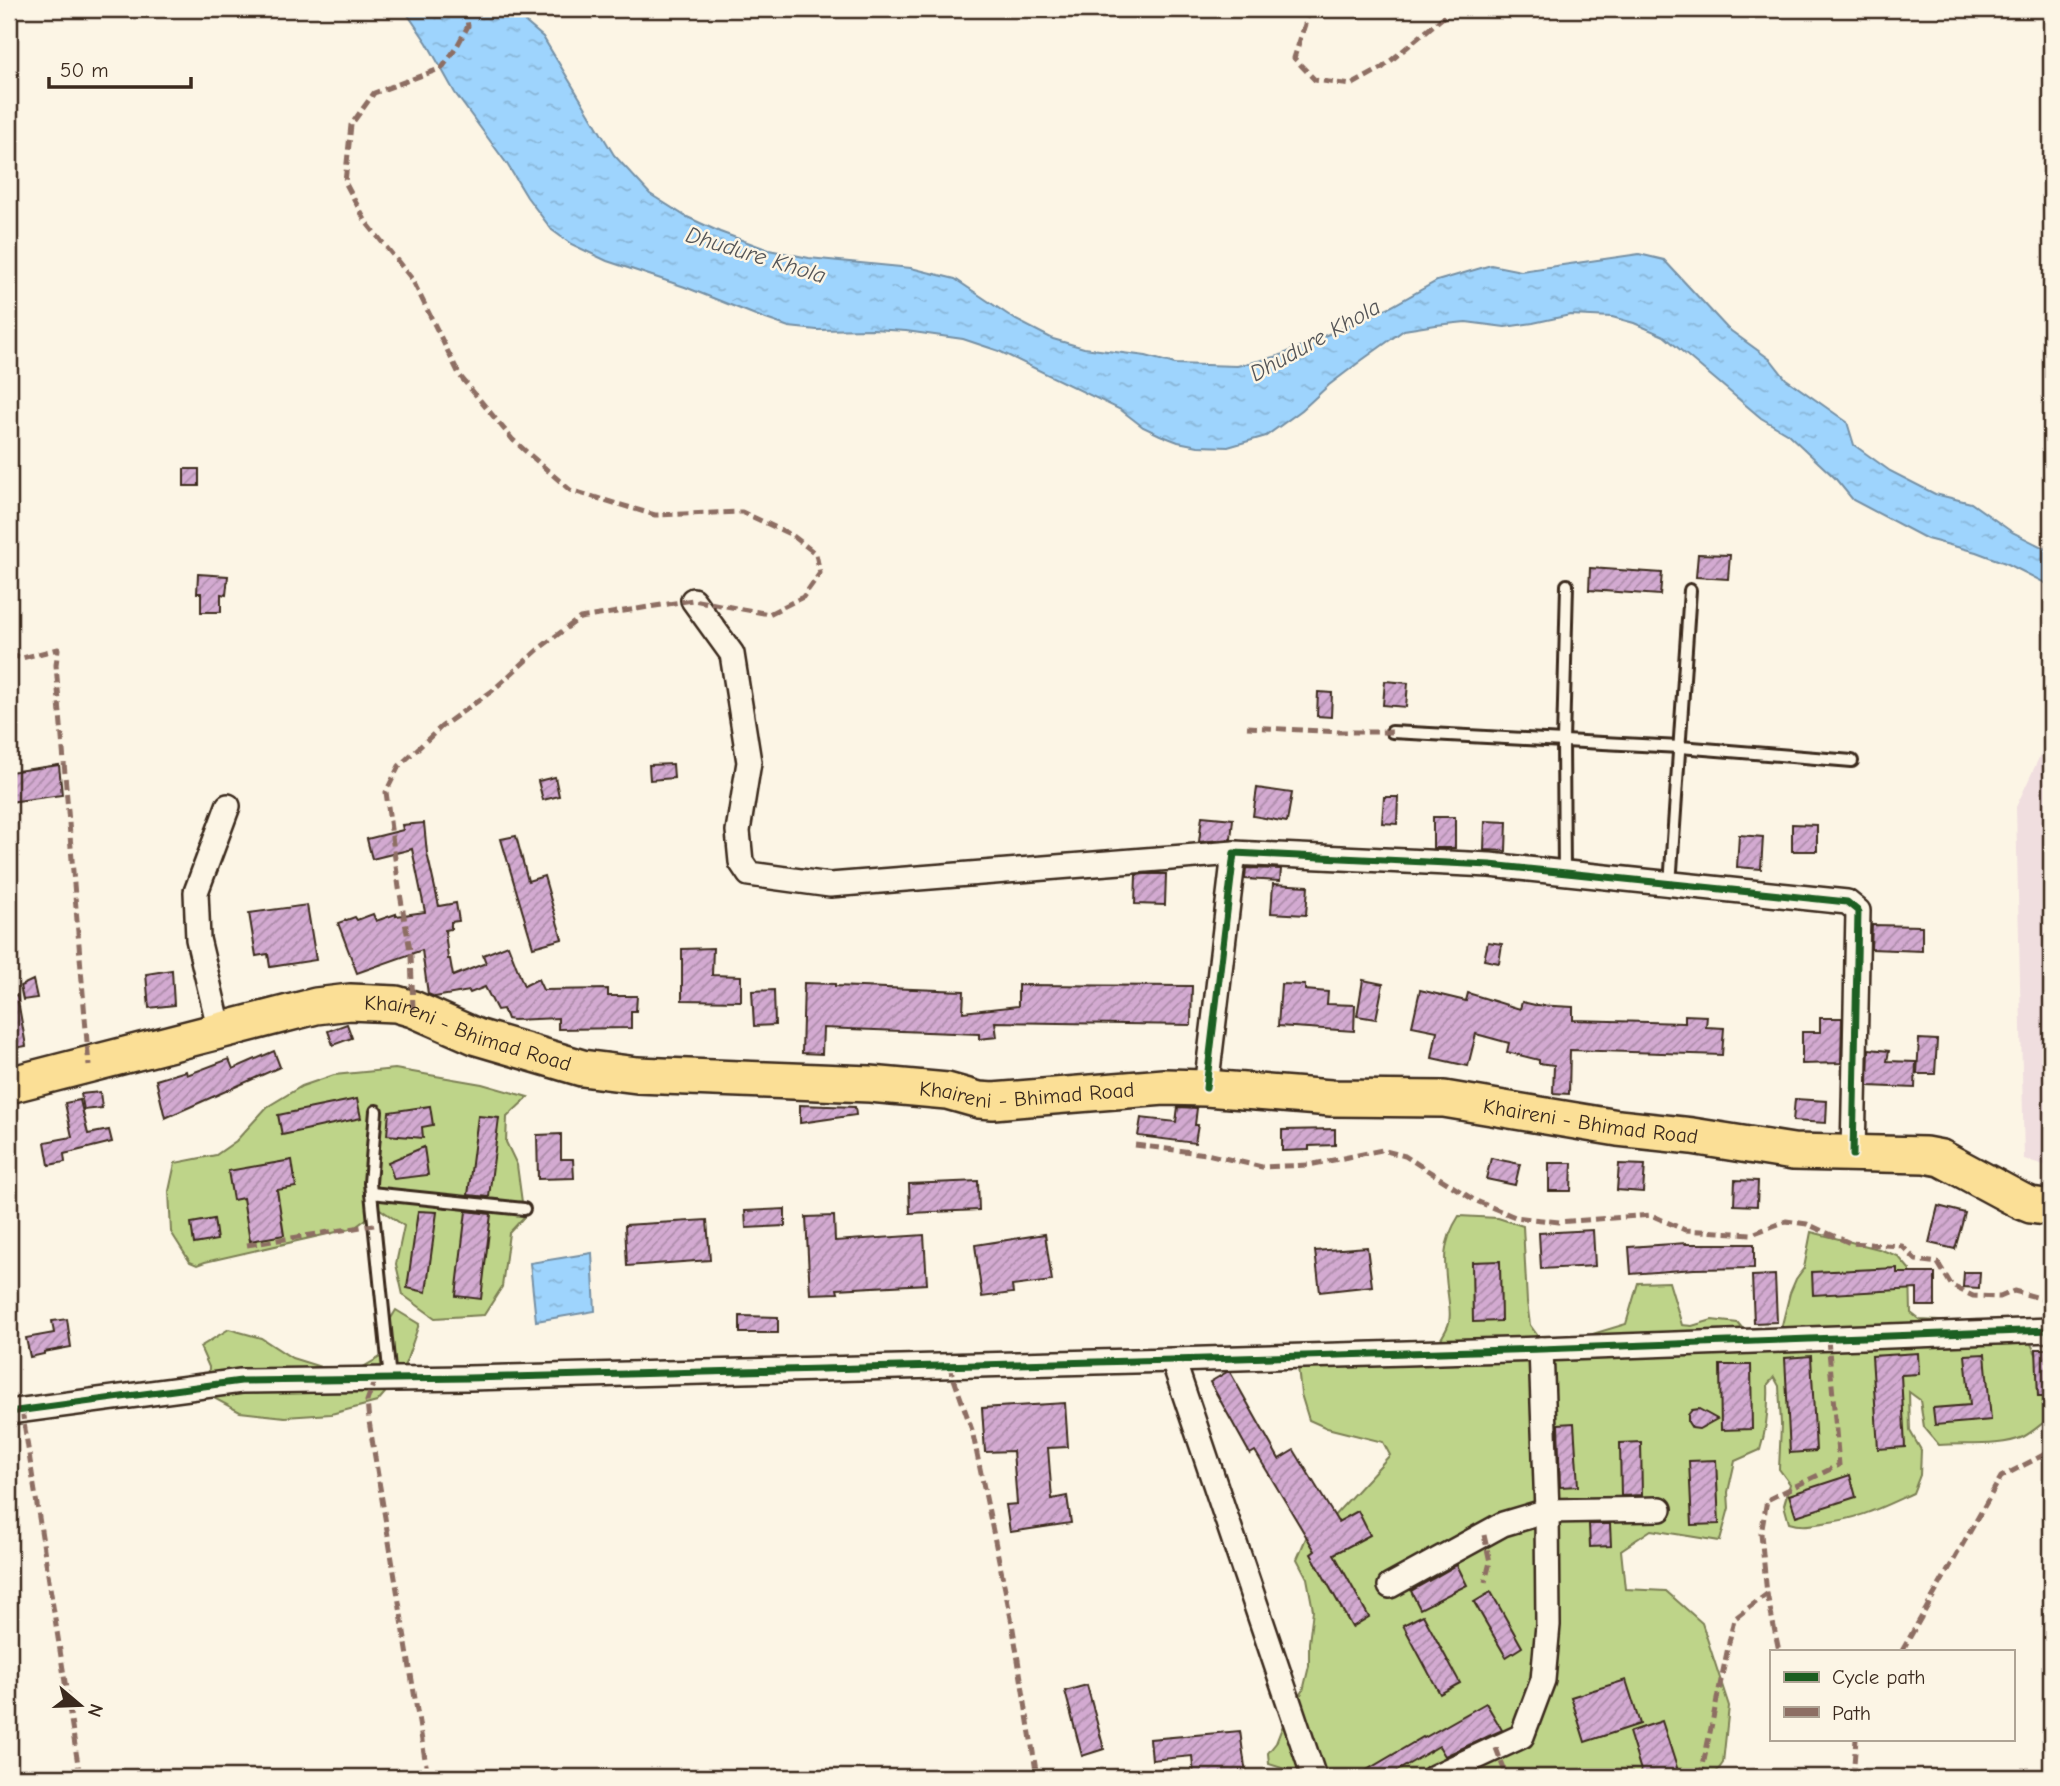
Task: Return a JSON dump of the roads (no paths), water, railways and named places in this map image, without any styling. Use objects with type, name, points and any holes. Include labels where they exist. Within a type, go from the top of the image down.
[{"type":"main road","name":"Khaireni - Bhimad Road","points":[[9,1085],[316,1006],[383,1002],[413,1009],[477,1037],[582,1068],[637,1074],[870,1084],[947,1091],[993,1101],[1164,1087],[1331,1098],[1444,1098],[1618,1128],[1692,1136],[1793,1152],[1924,1154],[1941,1158],[2031,1205],[2051,1208]]},
{"type":"street","points":[[693,600],[732,654],[749,762],[738,831],[741,862],[750,874],[830,884],[1234,853],[1490,866],[1847,902],[1858,911],[1853,1155]]},
{"type":"street","points":[[220,1031],[198,939],[196,892],[228,806]]},
{"type":"street","points":[[1206,1088],[1234,853]]},
{"type":"street","points":[[9,1412],[241,1381],[1173,1360],[2051,1330]]},
{"type":"street","points":[[1434,1777],[1522,1737],[1543,1679],[1548,1625],[1541,1349]]},
{"type":"street","points":[[1173,1360],[1314,1777]]},
{"type":"street","points":[[1390,1586],[1503,1524],[1547,1511],[1660,1509]]},
{"type":"lane","points":[[1564,874],[1563,741],[1567,585]]},
{"type":"lane","points":[[1670,885],[1690,590]]},
{"type":"lane","points":[[1392,732],[1680,747],[1852,761]]},
{"type":"lane","points":[[376,1111],[370,1183],[390,1379]]},
{"type":"lane","points":[[371,1193],[524,1209]]},
{"type":"water","name":"Dhudure Khola","points":[[404,9],[510,9],[543,37],[614,155],[650,194],[685,216],[769,250],[809,258],[911,268],[955,279],[1016,320],[1053,339],[1084,348],[1146,356],[1175,364],[1237,366],[1279,356],[1392,306],[1437,281],[1491,265],[1521,271],[1639,254],[1664,260],[1727,328],[1771,360],[1786,379],[1847,422],[1854,445],[1890,471],[1935,494],[1971,503],[2012,532],[2050,551],[2051,588],[2008,564],[1927,539],[1853,500],[1835,478],[1788,434],[1761,418],[1664,336],[1612,317],[1570,315],[1505,327],[1466,322],[1404,330],[1266,436],[1228,447],[1198,446],[1160,435],[1143,427],[1121,410],[999,351],[963,339],[906,331],[817,330],[789,327],[763,318],[685,287],[607,261],[571,244],[552,230],[455,93]]},
{"type":"water","points":[[592,1253],[595,1311],[536,1321],[530,1263]]}]
